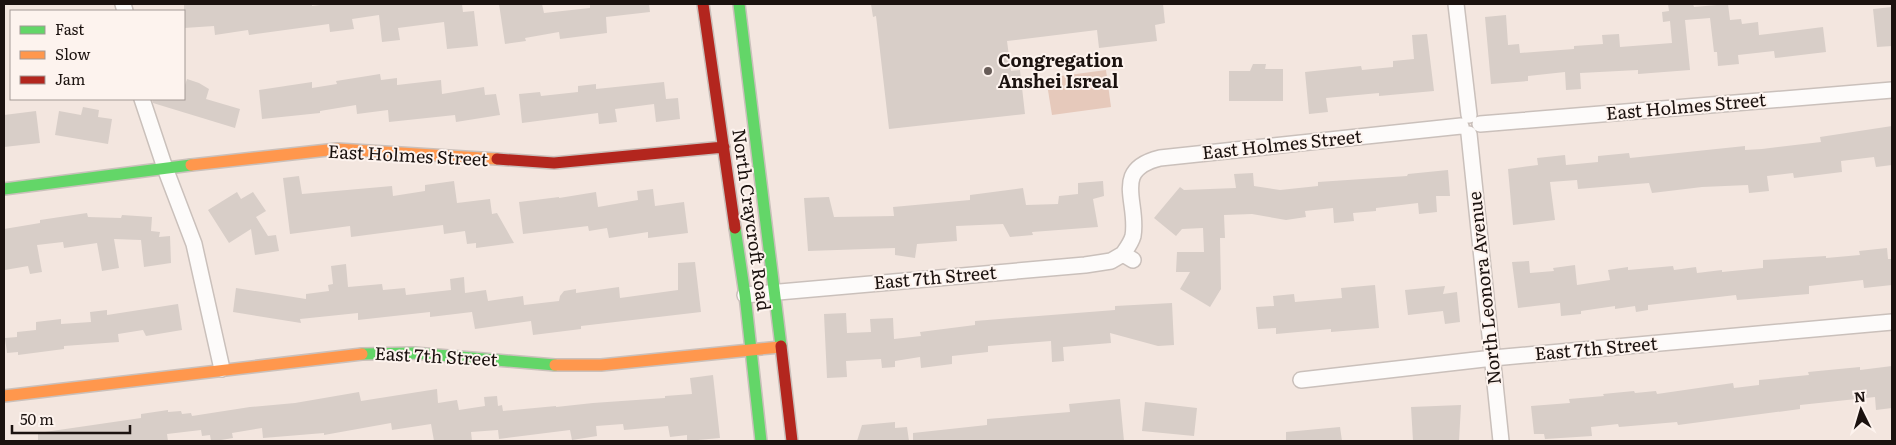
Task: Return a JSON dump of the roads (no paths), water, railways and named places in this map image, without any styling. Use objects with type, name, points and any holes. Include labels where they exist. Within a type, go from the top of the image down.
[{"type":"street","name":"North Craycroft Road","points":[[704,4],[745,295],[762,441]]},
{"type":"street","name":"North Craycroft Road","points":[[739,4],[792,441]]},
{"type":"street","name":"North Leonora Avenue","points":[[1456,4],[1470,125],[1501,441]]},
{"type":"street","name":"East Holmes Street","points":[[1128,257],[1134,225],[1130,185],[1136,169],[1146,161],[1470,125],[1892,90]]},
{"type":"street","points":[[142,100],[165,168],[194,244],[222,369]]},
{"type":"street","name":"East Holmes Street","points":[[4,189],[165,168],[337,150],[554,163],[724,147]]},
{"type":"street","name":"East 7th Street","points":[[745,295],[1085,265],[1128,257]]},
{"type":"street","name":"East 7th Street","points":[[1301,380],[1493,358],[1892,322]]},
{"type":"street","name":"East 7th Street","points":[[4,396],[354,354],[414,353],[550,365],[601,365],[780,347]]},
{"type":"place","name":"Congregation Anshei Isreal","points":[[988,71]]}]
